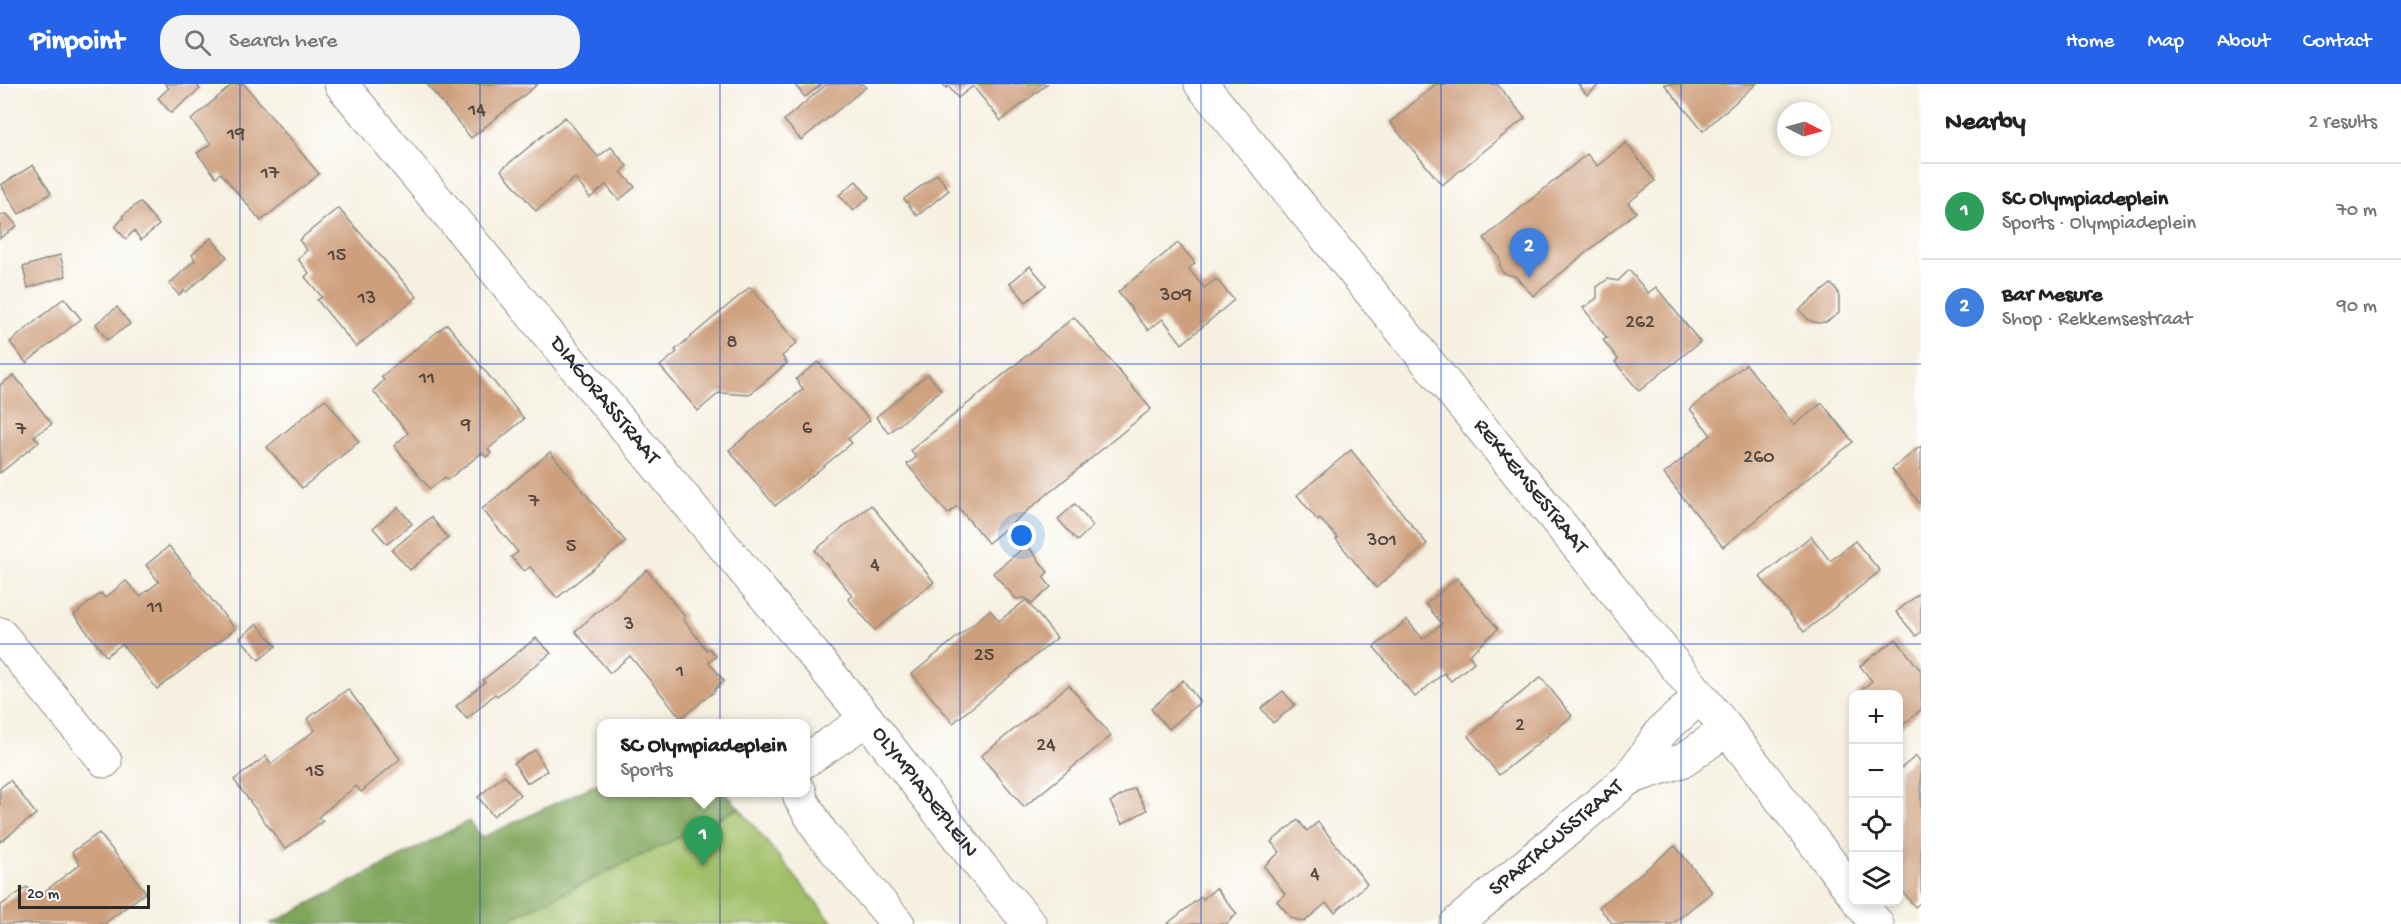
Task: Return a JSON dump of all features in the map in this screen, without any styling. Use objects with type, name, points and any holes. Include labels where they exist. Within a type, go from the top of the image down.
[{"type":"street","name":"DIAGORASSTRAAT","points":[[341,84],[867,719]]},
{"type":"street","name":"REKKEMSESTRAAT","points":[[1201,84],[1726,729],[1849,888]]},
{"type":"street","points":[[0,634],[105,761]]},
{"type":"street","name":"SPARTACUSSTRAAT","points":[[1456,924],[1629,778],[1662,731],[1700,697]]},
{"type":"street","name":"OLYMPIADEPLEIN","points":[[810,758],[867,719],[983,868],[1030,924]]},
{"type":"street","name":"SPARTACUSSTRAAT","points":[[1629,778],[1684,760],[1726,729]]},
{"type":"street","points":[[800,797],[822,834],[898,924]]},
{"type":"street","points":[[1862,906],[1877,924]]},
{"type":"green space","points":[[597,784],[597,797],[729,797],[739,808],[500,924],[270,924],[469,821],[481,838]]},
{"type":"green space","points":[[739,808],[834,924],[500,924]]},
{"type":"building","points":[[165,84],[196,84],[200,89],[171,113],[158,98],[169,88]]},
{"type":"building","points":[[233,84],[244,84],[319,174],[261,221],[221,173],[216,177],[197,153],[211,144],[191,120]]},
{"type":"building","points":[[427,84],[538,84],[471,138]]},
{"type":"building","points":[[794,84],[822,84],[805,97]]},
{"type":"building","points":[[827,84],[863,84],[866,87],[801,140],[784,120]]},
{"type":"building","points":[[943,84],[1047,84],[1001,121],[973,86],[958,98],[948,86],[946,88]]},
{"type":"building","points":[[1436,84],[1497,84],[1525,118],[1442,185],[1390,122]]},
{"type":"building","points":[[1578,84],[1600,84],[1587,95]]},
{"type":"building","points":[[1664,84],[1756,84],[1703,131]]},
{"type":"building","points":[[565,117],[598,157],[611,147],[627,166],[621,172],[635,187],[619,200],[606,185],[590,198],[575,178],[536,211],[501,170]]},
{"type":"building","points":[[1626,143],[1655,181],[1628,203],[1636,212],[1533,296],[1515,276],[1505,274],[1501,270],[1499,257],[1484,238],[1587,154],[1597,166]]},
{"type":"building","points":[[33,165],[51,193],[19,214],[1,185]]},
{"type":"building","points":[[937,174],[949,190],[917,216],[904,199]]},
{"type":"building","points":[[856,181],[869,197],[853,211],[839,195]]},
{"type":"building","points":[[140,202],[159,225],[141,240],[134,231],[126,239],[115,227],[123,218],[122,216]]},
{"type":"building","points":[[338,208],[417,297],[356,347],[317,300],[322,297],[305,277],[309,273],[298,259],[307,250],[299,240]]},
{"type":"building","points":[[7,214],[17,226],[0,238],[0,215]]},
{"type":"building","points":[[211,238],[227,257],[186,292],[184,290],[179,295],[169,284],[195,260],[192,255]]},
{"type":"building","points":[[1178,243],[1195,263],[1189,269],[1204,288],[1216,279],[1234,300],[1182,344],[1163,319],[1148,330],[1118,292]]},
{"type":"building","points":[[60,255],[66,276],[28,288],[23,267]]},
{"type":"building","points":[[1030,266],[1046,285],[1026,302],[1010,283]]},
{"type":"building","points":[[1629,270],[1648,293],[1656,287],[1700,342],[1639,391],[1615,362],[1618,359],[1603,340],[1607,338],[1583,308],[1597,298],[1597,287],[1608,279],[1618,281]]},
{"type":"building","points":[[1831,284],[1837,290],[1839,297],[1839,313],[1826,322],[1810,321],[1799,310]]},
{"type":"building","points":[[750,287],[797,343],[782,356],[787,363],[749,395],[719,393],[698,411],[660,366],[677,352],[675,350]]},
{"type":"building","points":[[64,298],[81,319],[26,363],[10,342]]},
{"type":"building","points":[[117,307],[130,324],[107,340],[96,324]]},
{"type":"building","points":[[1074,317],[1151,409],[988,543],[957,506],[948,514],[907,464],[916,458],[911,450]]},
{"type":"building","points":[[447,324],[524,419],[488,449],[491,453],[486,457],[482,453],[447,480],[445,477],[430,489],[394,446],[408,433],[373,391],[384,380],[381,377]]},
{"type":"building","points":[[818,362],[870,420],[848,439],[852,443],[775,506],[729,450],[803,389],[796,379]]},
{"type":"building","points":[[1746,364],[1794,425],[1822,403],[1853,442],[1723,547],[1664,474],[1711,435],[1690,409]]},
{"type":"building","points":[[928,374],[941,390],[889,433],[876,417]]},
{"type":"building","points":[[14,375],[52,424],[34,436],[39,442],[0,473],[0,385]]},
{"type":"building","points":[[325,399],[359,442],[302,488],[267,447]]},
{"type":"building","points":[[1921,446],[1921,505],[1892,469]]},
{"type":"building","points":[[1351,450],[1427,544],[1376,588],[1336,539],[1338,538],[1320,519],[1318,521],[1297,495]]},
{"type":"building","points":[[550,452],[626,542],[557,598],[530,567],[524,571],[511,557],[518,552],[482,509]]},
{"type":"building","points":[[1075,504],[1093,526],[1077,541],[1058,519]]},
{"type":"building","points":[[871,505],[934,582],[875,630],[848,599],[852,595],[815,550]]},
{"type":"building","points":[[398,507],[412,524],[387,544],[373,528]]},
{"type":"building","points":[[431,517],[448,538],[410,570],[392,550]]},
{"type":"building","points":[[1811,536],[1830,561],[1855,541],[1880,571],[1804,632],[1760,577]]},
{"type":"building","points":[[1027,545],[1048,572],[1043,577],[1051,587],[1032,604],[1026,598],[1016,599],[993,573]]},
{"type":"building","points":[[169,546],[235,629],[157,689],[122,644],[106,656],[74,615],[101,593],[105,598],[126,581],[140,596],[159,582],[146,565]]},
{"type":"building","points":[[647,570],[685,617],[683,619],[707,650],[709,648],[716,656],[709,662],[724,681],[681,718],[630,656],[610,673],[575,631]]},
{"type":"building","points":[[1457,578],[1498,629],[1469,655],[1474,662],[1451,681],[1444,673],[1415,697],[1374,647],[1407,620],[1423,639],[1442,624],[1426,604]]},
{"type":"building","points":[[1921,592],[1921,632],[1916,636],[1896,612]]},
{"type":"building","points":[[1026,600],[1057,638],[953,723],[912,674],[990,610],[999,621]]},
{"type":"building","points":[[257,624],[276,646],[259,660],[240,638]]},
{"type":"building","points":[[536,638],[551,653],[497,696],[495,694],[467,719],[456,706],[485,682],[483,680]]},
{"type":"building","points":[[1896,639],[1921,671],[1921,710],[1903,725],[1903,690],[1861,690],[1872,681],[1860,666]]},
{"type":"building","points":[[1541,677],[1572,716],[1499,775],[1468,736]]},
{"type":"building","points":[[1183,680],[1200,702],[1169,729],[1151,709]]},
{"type":"building","points":[[1069,685],[1111,736],[1024,807],[981,756]]},
{"type":"building","points":[[348,689],[400,759],[361,792],[356,786],[318,817],[323,821],[285,849],[234,780],[266,756],[271,764],[315,730],[307,719]]},
{"type":"building","points":[[1283,691],[1295,705],[1273,723],[1261,708]]},
{"type":"building","points":[[535,750],[547,771],[527,783],[514,763]]},
{"type":"building","points":[[1916,756],[1921,763],[1921,902],[1915,907],[1903,892],[1903,767]]},
{"type":"building","points":[[504,775],[520,795],[493,816],[478,797]]},
{"type":"building","points":[[10,780],[36,814],[0,842],[0,788]]},
{"type":"building","points":[[1134,788],[1147,810],[1122,824],[1110,802]]},
{"type":"building","points":[[1298,820],[1307,831],[1318,822],[1367,884],[1335,912],[1326,903],[1304,922],[1291,918],[1277,901],[1285,894],[1264,866],[1280,852],[1271,842]]},
{"type":"building","points":[[99,833],[146,892],[104,924],[0,924],[0,906],[27,887],[36,898],[80,864],[72,852]]},
{"type":"building","points":[[1675,846],[1712,892],[1672,924],[1613,924],[1599,907]]},
{"type":"building","points":[[1216,888],[1237,914],[1226,924],[1167,924],[1201,897],[1203,899]]},
{"type":"place","name":"Bar Mesure","points":[[1529,278]]},
{"type":"place","name":"SC Olympiadeplein","points":[[703,866]]}]
